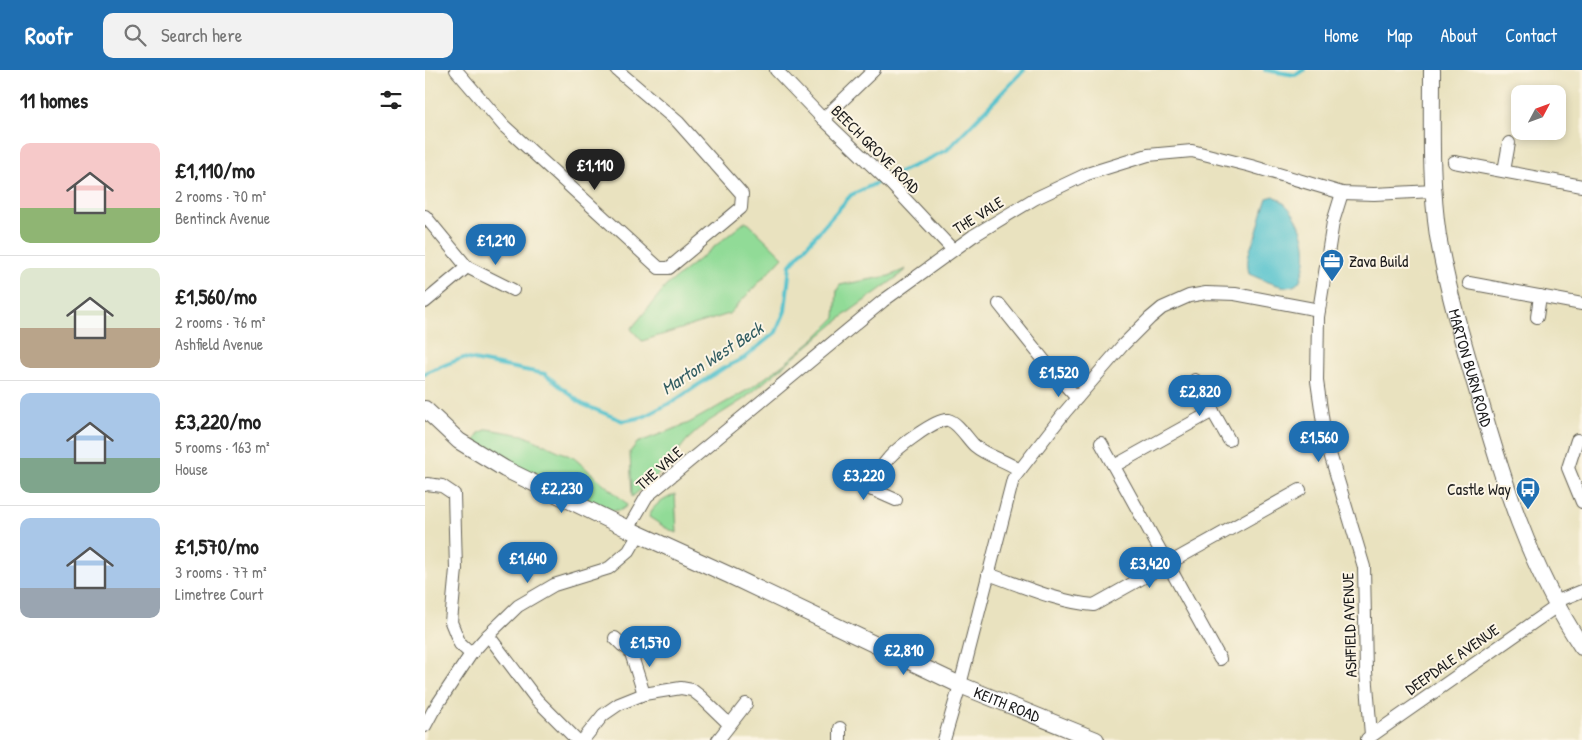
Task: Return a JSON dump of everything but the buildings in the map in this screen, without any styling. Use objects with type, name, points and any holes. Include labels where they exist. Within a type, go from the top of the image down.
[{"type":"street","points":[[456,70],[504,126],[659,268],[669,268],[741,208],[742,194],[677,122],[617,70]]},
{"type":"street","name":"BEECH GROVE ROAD","points":[[777,70],[823,119],[891,184],[953,250]]},
{"type":"street","points":[[823,119],[874,70]]},
{"type":"street","name":"MARTON BURN ROAD","points":[[1432,70],[1434,191],[1438,235],[1448,289],[1494,450],[1515,515],[1556,604],[1582,647]]},
{"type":"street","points":[[1504,171],[1509,143]]},
{"type":"street","name":"THE VALE","points":[[425,726],[429,710],[471,654],[519,606],[553,584],[609,568],[629,551],[647,496],[883,301],[953,250],[1034,199],[1087,174],[1148,156],[1191,151],[1251,166],[1342,193],[1374,194],[1434,191]]},
{"type":"street","points":[[1454,162],[1582,186]]},
{"type":"street","name":"ASHFIELD AVENUE","points":[[1342,193],[1333,222],[1319,310],[1317,381],[1325,437],[1364,567],[1368,738]]},
{"type":"street","points":[[425,216],[467,268],[513,290]]},
{"type":"street","points":[[425,302],[467,268]]},
{"type":"street","points":[[1469,283],[1582,304]]},
{"type":"street","points":[[944,740],[1013,478],[1077,398],[1150,318],[1162,308],[1189,296],[1213,293],[1235,294],[1319,310]]},
{"type":"street","points":[[1537,317],[1540,296]]},
{"type":"street","points":[[999,304],[1055,374],[1077,398]]},
{"type":"street","points":[[1195,380],[1229,440]]},
{"type":"street","name":"KEITH ROAD","points":[[425,409],[459,441],[505,469],[960,685],[1096,740]]},
{"type":"street","points":[[1114,466],[1213,411]]},
{"type":"street","points":[[872,490],[887,459],[939,421],[948,420],[955,424],[977,448],[1012,464],[1019,470]]},
{"type":"street","points":[[1577,440],[1567,468],[1582,502]]},
{"type":"street","points":[[1101,443],[1220,659]]},
{"type":"street","points":[[843,477],[896,500]]},
{"type":"street","points":[[425,485],[442,486],[454,494],[456,570],[451,622],[460,644],[471,654]]},
{"type":"street","points":[[988,574],[1080,604],[1094,605],[1300,490]]},
{"type":"street","points":[[1556,604],[1582,591]]},
{"type":"street","name":"DEEPDALE AVENUE","points":[[1368,738],[1556,604]]},
{"type":"street","points":[[488,635],[537,700],[577,740]]},
{"type":"street","points":[[615,638],[630,650],[644,694]]},
{"type":"street","points":[[630,650],[650,645]]},
{"type":"street","points":[[583,740],[603,715],[619,704],[644,694],[681,688],[691,690],[701,697],[729,724]]},
{"type":"street","points":[[718,740],[746,704]]},
{"type":"green space","points":[[746,221],[783,257],[729,314],[642,341],[631,329],[666,286]]},
{"type":"green space","points":[[906,269],[846,314],[744,399],[706,423],[687,440],[664,469],[632,497],[630,452],[637,443],[689,423],[751,388],[784,364],[835,318],[837,290],[840,285],[889,276]]},
{"type":"green space","points":[[488,429],[523,435],[574,458],[626,503],[627,506],[621,510],[608,511],[511,465],[475,441],[479,433]]},
{"type":"green space","points":[[675,494],[677,533],[649,517],[656,506]]},
{"type":"water","points":[[1274,196],[1291,210],[1297,220],[1306,252],[1300,279],[1297,284],[1289,287],[1277,285],[1249,274],[1249,252],[1267,198]]},
{"type":"waterway","name":"Marton West Beck","points":[[425,374],[463,358],[545,374],[582,404],[623,421],[643,417],[674,401],[722,369],[744,358],[776,332],[785,311],[790,265],[851,195],[947,150],[1024,70]]},
{"type":"waterway","name":"Marton West Beck","points":[[1265,70],[1295,75],[1304,70]]},
{"type":"place","name":"Zava Build","points":[[1332,282]]},
{"type":"place","name":"Castle Way","points":[[1528,510]]}]
